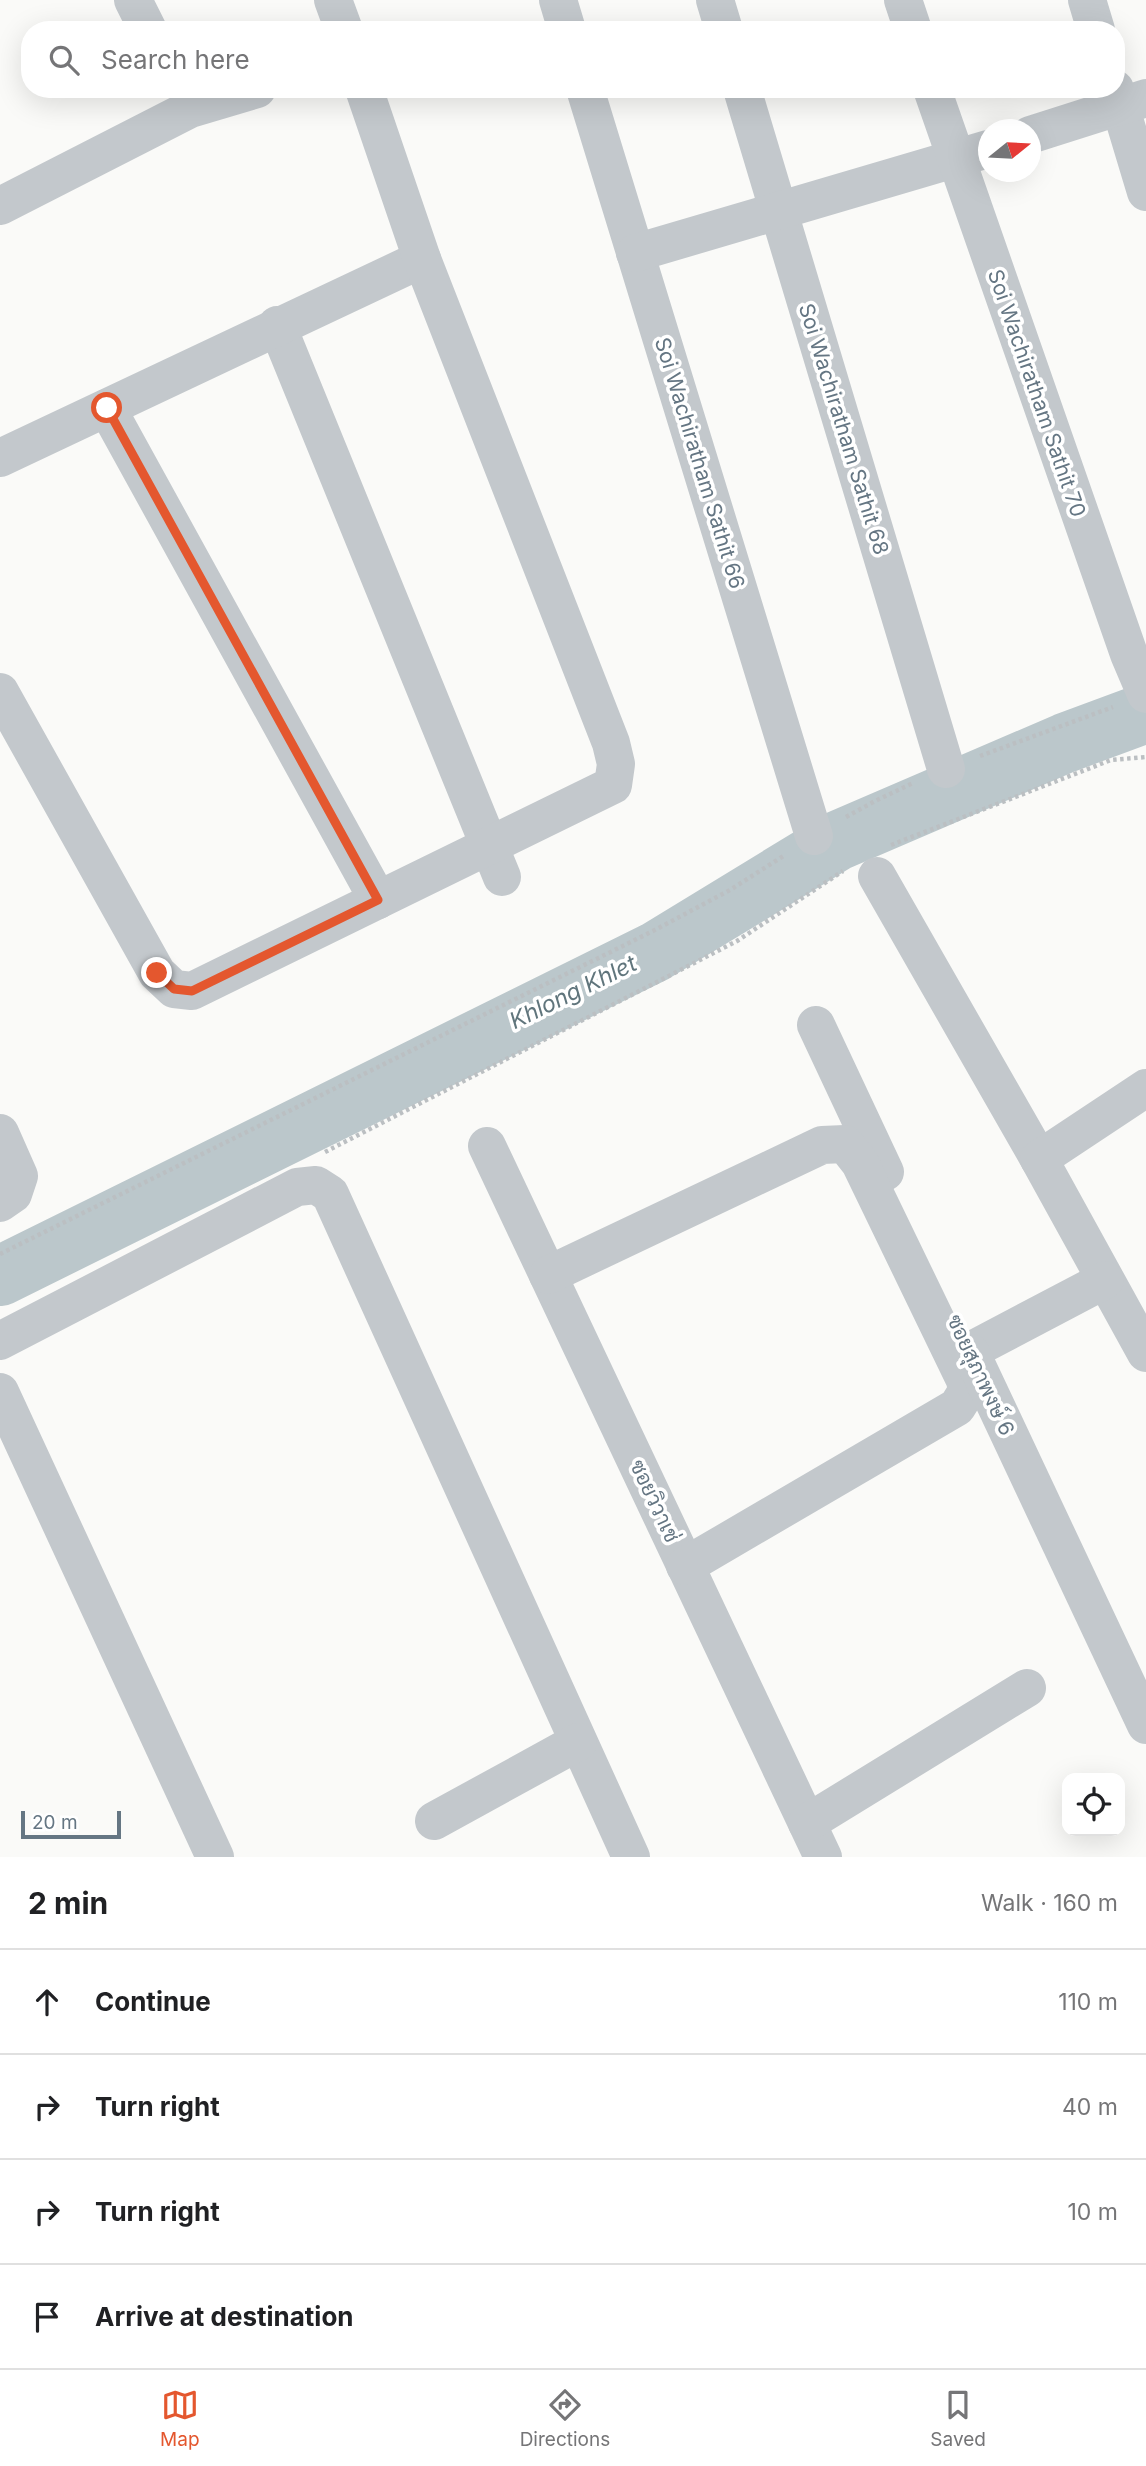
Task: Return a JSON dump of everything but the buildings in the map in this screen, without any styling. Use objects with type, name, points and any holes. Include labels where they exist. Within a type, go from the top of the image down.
[{"type":"street","points":[[133,0],[144,21]]},
{"type":"street","points":[[333,0],[341,21]]},
{"type":"street","points":[[558,0],[564,21]]},
{"type":"street","points":[[715,0],[721,21]]},
{"type":"street","points":[[903,0],[910,21]]},
{"type":"street","points":[[1087,0],[1093,21]]},
{"type":"street","points":[[0,692],[157,973],[174,989],[192,991],[378,900],[495,861],[613,785],[616,764],[611,743],[422,259],[367,98]]},
{"type":"street","name":"Soi Wachiratham Sathit 66","points":[[588,98],[814,836]]},
{"type":"street","name":"Soi Wachiratham Sathit 68","points":[[745,98],[946,769]]},
{"type":"street","name":"Soi Wachiratham Sathit 70","points":[[938,98],[972,154],[1129,654],[1134,699]]},
{"type":"street","points":[[1041,131],[1127,98],[1146,192]]},
{"type":"street","points":[[0,206],[185,99]]},
{"type":"street","points":[[635,253],[972,154]]},
{"type":"street","points":[[0,458],[277,325],[422,259]]},
{"type":"street","points":[[277,325],[495,861]]},
{"type":"street","points":[[107,408],[378,900]]},
{"type":"street","points":[[871,863],[1146,1353]]},
{"type":"street","name":"ซอยสุภาพงษ์ 6","points":[[816,1025],[1146,1725]]},
{"type":"street","points":[[1039,1159],[1146,1088]]},
{"type":"street","points":[[0,1133],[19,1176],[13,1194],[0,1203]]},
{"type":"street","points":[[548,1275],[822,1145],[845,1144],[860,1163],[965,1380],[967,1391],[957,1407],[685,1566]]},
{"type":"street","name":"ซอยวิวาเช่","points":[[487,1146],[815,1840]]},
{"type":"street","points":[[0,1341],[297,1187],[316,1185],[330,1194],[631,1857]]},
{"type":"street","points":[[970,1352],[1105,1280]]},
{"type":"street","points":[[0,1392],[215,1857]]},
{"type":"street","points":[[815,1840],[1027,1688]]},
{"type":"street","points":[[434,1821],[578,1742]]},
{"type":"path","points":[[0,1254],[653,931],[730,890],[875,801],[946,769],[1134,699]]},
{"type":"path","points":[[313,1158],[737,941],[871,863],[1111,760],[1146,757]]},
{"type":"waterway","name":"Khlong Khlet","points":[[0,1276],[655,952],[837,841],[1065,743],[1146,713]]},
{"type":"route","points":[[107,408],[378,900],[192,991],[174,989],[157,973]]}]
